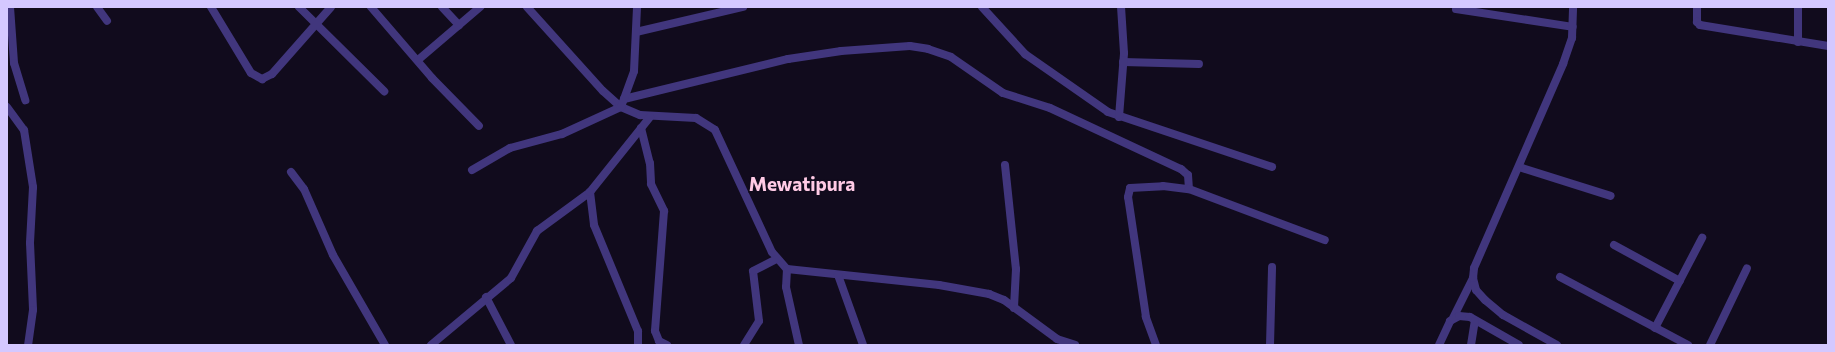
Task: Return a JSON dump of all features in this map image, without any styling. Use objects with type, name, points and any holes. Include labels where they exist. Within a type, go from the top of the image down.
[{"type":"street","points":[[10,7],[14,57],[25,100]]},
{"type":"street","points":[[97,7],[107,21]]},
{"type":"street","points":[[211,7],[251,74],[262,79],[272,74],[331,7]]},
{"type":"street","points":[[299,7],[384,92]]},
{"type":"street","points":[[371,7],[479,126]]},
{"type":"street","points":[[442,7],[459,25]]},
{"type":"street","points":[[418,60],[480,7]]},
{"type":"street","points":[[527,7],[603,91],[650,117],[696,118],[715,130],[777,258],[787,269],[939,285],[989,294],[1014,308],[1070,345]]},
{"type":"street","points":[[623,103],[634,71],[637,7]]},
{"type":"street","points":[[636,32],[743,7]]},
{"type":"street","points":[[982,7],[1025,54],[1108,112],[1119,117],[1272,167]]},
{"type":"street","points":[[1119,117],[1123,62],[1121,7]]},
{"type":"street","points":[[1439,345],[1473,278],[1474,268],[1563,64],[1573,27],[1573,7]]},
{"type":"street","points":[[1698,7],[1697,22],[1700,25],[1828,46]]},
{"type":"street","points":[[1798,7],[1798,42]]},
{"type":"street","points":[[1456,9],[1573,27]]},
{"type":"street","points":[[472,170],[510,148],[562,134],[623,103],[788,59],[849,51],[910,46],[928,48],[951,57],[1003,93],[1050,108],[1181,169],[1188,175],[1189,189]]},
{"type":"street","points":[[1123,62],[1199,64]]},
{"type":"street","points":[[7,107],[24,130],[33,187],[30,243],[33,310],[28,345]]},
{"type":"street","points":[[431,345],[515,272],[537,231],[590,192],[650,117]]},
{"type":"street","points":[[641,128],[650,163],[651,184],[664,211],[655,331],[659,340],[667,345]]},
{"type":"street","points":[[1005,165],[1016,269],[1014,308]]},
{"type":"street","points":[[1519,167],[1611,196]]},
{"type":"street","points":[[291,172],[304,189],[333,255],[385,345]]},
{"type":"street","points":[[1156,345],[1146,317],[1128,193],[1134,186],[1189,189],[1325,240]]},
{"type":"street","points":[[590,192],[598,236],[638,331],[639,344]]},
{"type":"street","points":[[1655,328],[1702,238]]},
{"type":"street","points":[[1614,245],[1680,281]]},
{"type":"street","points":[[744,345],[759,321],[752,279],[753,271],[777,258]]},
{"type":"street","points":[[1270,345],[1272,266]]},
{"type":"street","points":[[1710,345],[1747,268]]},
{"type":"street","points":[[787,269],[786,287],[800,345]]},
{"type":"street","points":[[838,275],[863,345]]},
{"type":"street","points":[[1560,277],[1688,345]]},
{"type":"street","points":[[1473,278],[1481,295],[1503,315],[1557,345]]},
{"type":"street","points":[[486,297],[511,345]]},
{"type":"street","points":[[1453,318],[1464,316],[1519,345]]},
{"type":"street","points":[[1471,345],[1475,321]]},
{"type":"district","name":"Mewatipura","points":[[802,184]]}]
